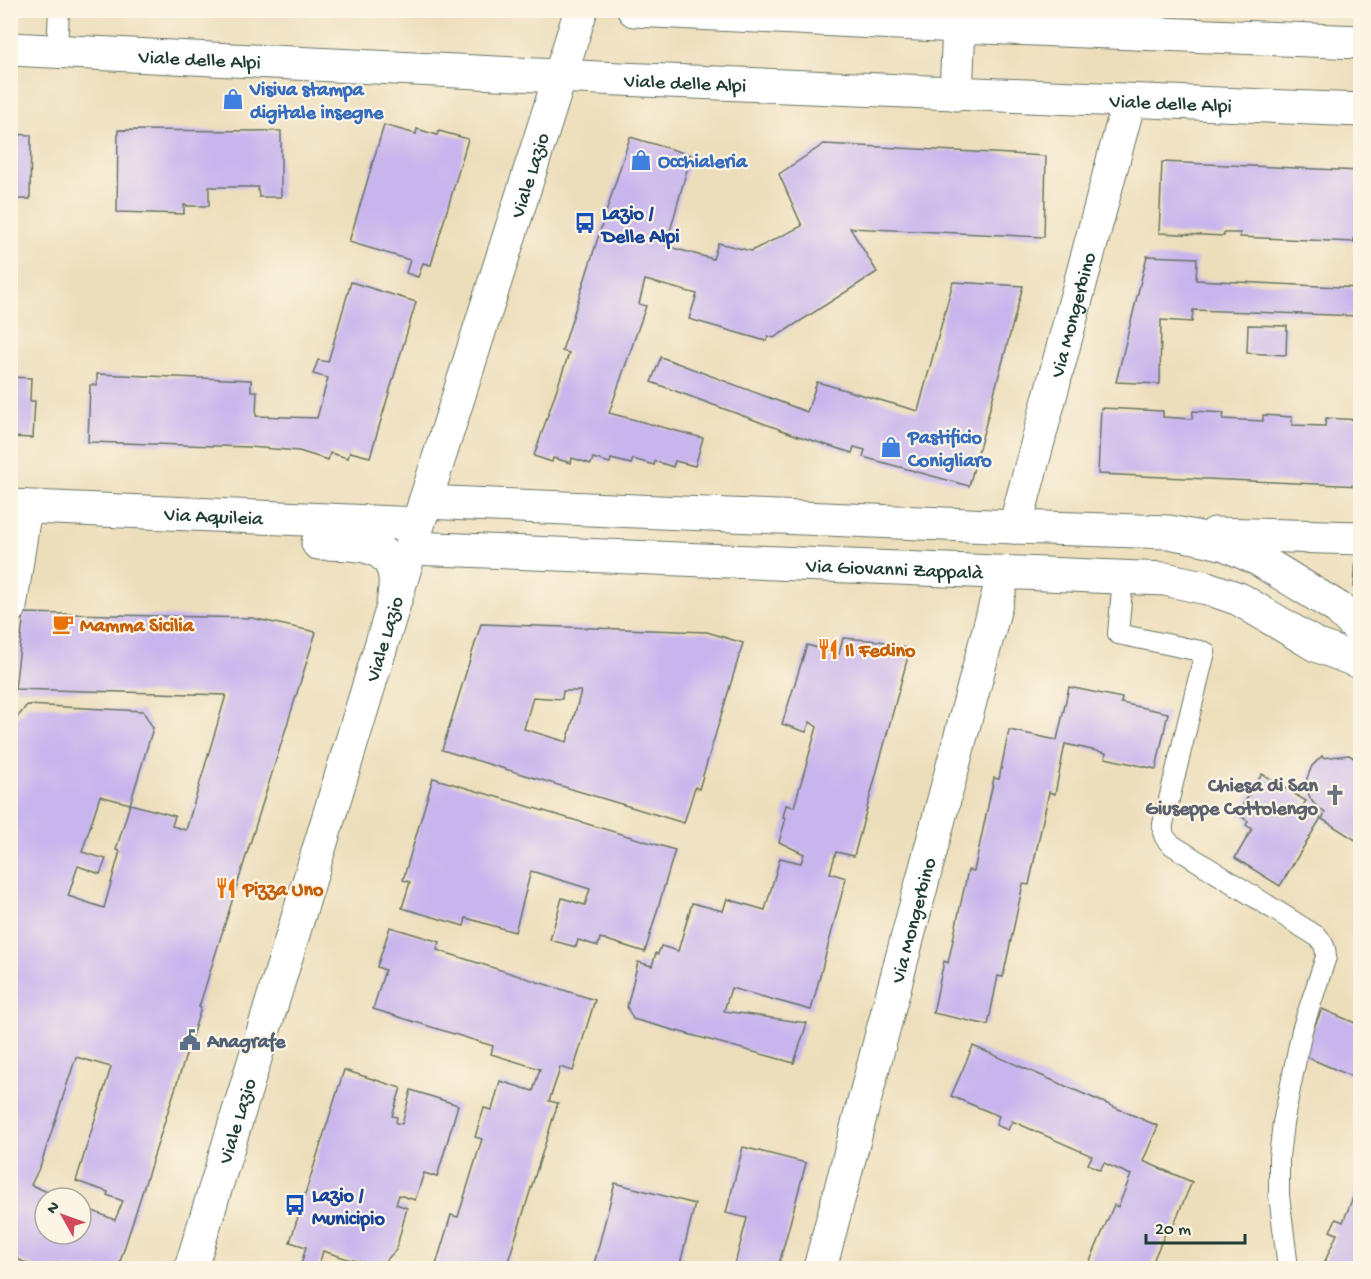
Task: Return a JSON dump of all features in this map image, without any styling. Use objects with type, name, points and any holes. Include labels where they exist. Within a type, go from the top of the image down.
[{"type":"street","name":"Viale Lazio","points":[[191,1269],[418,525],[581,10]]},
{"type":"street","points":[[634,10],[1360,42]]},
{"type":"street","points":[[956,94],[959,26]]},
{"type":"street","name":"Viale delle Alpi","points":[[10,49],[1360,111]]},
{"type":"street","name":"Via Mongerbino","points":[[1015,527],[1129,101]]},
{"type":"street","points":[[10,607],[18,506]]},
{"type":"street","name":"Via Aquileia","points":[[18,506],[418,525]]},
{"type":"street","points":[[164,514],[234,535],[269,541],[360,544],[373,548],[385,555],[392,566],[395,579],[393,608]]},
{"type":"street","points":[[418,525],[1015,527],[1360,538]]},
{"type":"street","name":"Via Giovanni Zappalà","points":[[418,525],[1004,573],[1165,579],[1207,588],[1239,599],[1316,645],[1332,638],[1340,622],[1354,643]]},
{"type":"street","points":[[1169,532],[1225,544],[1258,560],[1354,643]]},
{"type":"street","name":"Via Mongerbino","points":[[820,1269],[1004,573]]},
{"type":"street","points":[[208,1269],[232,1133]]},
{"type":"lane","points":[[57,51],[59,10]]},
{"type":"lane","points":[[1123,578],[1119,634],[1205,652],[1163,824],[1164,839],[1318,937],[1326,951],[1302,1030],[1283,1123],[1279,1157],[1279,1195],[1288,1269]]},
{"type":"building","points":[[384,125],[416,134],[417,129],[437,135],[439,131],[468,139],[431,265],[423,263],[418,277],[406,273],[410,260],[349,242]]},
{"type":"building","points":[[118,130],[281,131],[281,197],[259,197],[258,187],[209,187],[209,206],[184,205],[184,214],[117,212]]},
{"type":"building","points":[[10,134],[31,135],[30,199],[10,199]]},
{"type":"building","points":[[630,137],[691,155],[666,246],[713,259],[718,243],[751,251],[802,226],[779,174],[824,144],[1046,156],[1044,237],[850,228],[877,272],[774,338],[768,336],[766,341],[689,319],[697,294],[645,280],[639,304],[646,306],[609,413],[703,438],[695,466],[675,461],[673,467],[655,461],[654,465],[633,459],[631,464],[611,459],[610,463],[593,458],[591,464],[572,458],[571,463],[553,458],[552,462],[534,456],[569,353],[562,351]]},
{"type":"building","points":[[1162,162],[1360,171],[1360,238],[1354,238],[1354,242],[1240,237],[1240,233],[1224,233],[1224,236],[1159,233]]},
{"type":"building","points":[[1147,256],[1197,258],[1196,280],[1360,288],[1360,316],[1193,310],[1192,322],[1161,320],[1160,384],[1116,382]]},
{"type":"building","points":[[351,282],[416,302],[370,457],[350,452],[348,458],[330,453],[328,460],[299,451],[249,447],[88,442],[90,385],[97,385],[97,374],[251,380],[251,391],[257,391],[256,416],[317,418],[328,378],[313,374],[318,360],[328,362]]},
{"type":"building","points":[[953,282],[1023,286],[969,486],[863,457],[865,450],[854,447],[852,453],[798,436],[651,382],[661,357],[807,412],[817,382],[918,411]]},
{"type":"building","points":[[1248,325],[1287,326],[1286,355],[1247,353]]},
{"type":"building","points":[[10,377],[31,378],[30,401],[35,401],[33,438],[10,437]]},
{"type":"building","points":[[1101,408],[1163,411],[1163,417],[1192,419],[1193,411],[1224,413],[1223,419],[1263,421],[1263,415],[1292,417],[1292,425],[1325,426],[1326,418],[1360,420],[1360,486],[1098,474]]},
{"type":"building","points":[[1356,557],[1360,557],[1360,587],[1354,587]]},
{"type":"building","points":[[24,613],[252,618],[316,632],[199,1007],[201,1008],[118,1268],[37,1268],[10,1256],[10,727],[27,705],[143,711],[153,728],[130,804],[175,816],[172,826],[186,830],[226,695],[15,689]],"holes":[[[100,796],[130,804],[116,850],[120,851],[104,908],[68,896],[78,866],[100,874],[106,859],[82,852]],[[76,1057],[111,1067],[76,1181],[108,1192],[107,1195],[123,1201],[115,1220],[93,1211],[93,1246],[33,1246],[33,1186],[31,1185],[41,1164]]]},
{"type":"building","points":[[481,624],[707,632],[743,643],[699,789],[695,787],[684,823],[442,750]],"holes":[[[563,691],[581,691],[567,742],[524,729],[533,697],[562,699]]]},
{"type":"building","points":[[843,638],[880,641],[910,649],[854,856],[836,852],[830,873],[846,878],[811,1010],[731,988],[724,1011],[807,1023],[794,1063],[633,1019],[627,1007],[638,962],[652,966],[661,946],[678,951],[692,903],[723,911],[727,899],[765,910],[780,858],[801,863],[804,854],[779,842],[786,818],[783,817],[786,805],[794,807],[817,727],[810,722],[806,732],[782,724],[807,645],[839,654]]},
{"type":"building","points":[[1069,687],[1122,698],[1121,703],[1168,713],[1156,769],[1105,758],[1106,753],[1065,744],[1055,794],[1049,792],[1029,885],[1023,884],[1003,977],[998,976],[988,1025],[933,1013],[944,961],[948,963],[968,870],[974,871],[994,778],[999,779],[1009,730],[1057,740]]},
{"type":"building","name":"Chiesa di San Giuseppe Cottolengo","points":[[1360,754],[1360,843],[1322,819],[1325,813],[1310,798],[1307,778],[1312,766],[1322,756],[1323,758],[1349,755],[1357,760]]},
{"type":"building","points":[[1262,774],[1306,801],[1302,807],[1321,818],[1280,886],[1235,858],[1252,829],[1246,825],[1248,821],[1237,814]]},
{"type":"building","points":[[433,778],[675,850],[645,952],[600,938],[598,946],[578,940],[576,947],[550,940],[562,898],[585,905],[590,889],[531,871],[515,932],[466,918],[464,926],[402,908],[410,882],[403,880]]},
{"type":"building","points":[[390,927],[440,942],[437,950],[595,1000],[573,1071],[560,1067],[549,1101],[558,1103],[506,1268],[435,1268],[451,1215],[458,1217],[482,1139],[475,1137],[484,1108],[492,1110],[500,1081],[533,1091],[540,1069],[491,1054],[493,1046],[373,1009],[385,970],[377,967]]},
{"type":"building","points":[[1322,1009],[1360,1025],[1360,1080],[1302,1055]]},
{"type":"building","points":[[973,1046],[1158,1126],[1143,1161],[1192,1182],[1171,1231],[1167,1229],[1150,1268],[1087,1268],[1114,1205],[1118,1207],[1131,1175],[1104,1163],[1100,1170],[1088,1164],[1092,1156],[1012,1121],[1008,1130],[996,1125],[999,1116],[951,1096]]},
{"type":"building","points":[[344,1070],[401,1088],[392,1116],[397,1117],[396,1123],[402,1124],[411,1090],[458,1105],[437,1177],[424,1173],[415,1200],[399,1195],[396,1204],[407,1208],[396,1250],[381,1266],[323,1251],[318,1268],[300,1268],[306,1247],[290,1242]]},
{"type":"building","points":[[743,1147],[806,1163],[778,1268],[734,1268],[747,1218],[726,1213]]},
{"type":"building","points":[[1360,1180],[1360,1268],[1322,1268],[1337,1234],[1330,1231],[1336,1219],[1343,1222]]},
{"type":"building","points":[[615,1183],[695,1204],[679,1268],[593,1268]]},
{"type":"building","points":[[873,1264],[887,1268],[872,1268]]},
{"type":"place","name":"Visiva stampa digitale insegne","points":[[233,99]]},
{"type":"place","name":"Occhialeria","points":[[641,160]]},
{"type":"place","name":"Lazio / Delle Alpi","points":[[585,223]]},
{"type":"place","name":"Pastificio Conigliaro","points":[[891,447]]},
{"type":"place","name":"Mamma Sicilia","points":[[63,624]]},
{"type":"place","name":"Il Fedino","points":[[828,649]]},
{"type":"place","name":"Chiesa di San Giuseppe Cottolengo","points":[[1335,795]]},
{"type":"place","name":"Pizza Uno","points":[[226,888]]},
{"type":"place","name":"Anagrafe","points":[[190,1040]]},
{"type":"place","name":"Lazio / Municipio","points":[[295,1205]]}]
